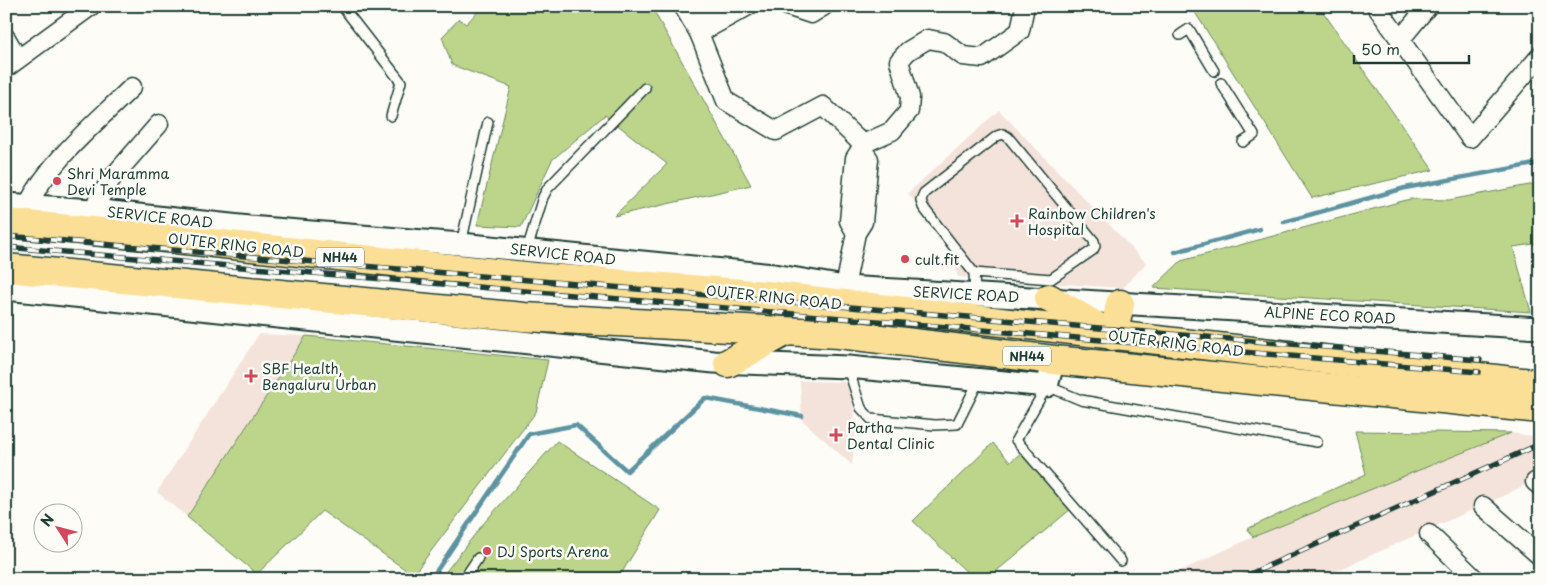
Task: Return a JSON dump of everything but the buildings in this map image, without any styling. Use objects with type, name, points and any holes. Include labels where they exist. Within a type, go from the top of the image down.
[{"type":"highway","name":"OUTER RING ROAD","points":[[6,223],[535,277],[767,295],[1540,384]]},
{"type":"highway","name":"OUTER RING ROAD","points":[[6,268],[524,316],[840,334],[1054,360],[1540,410]]},
{"type":"highway","points":[[1050,289],[1113,336],[1120,304]]},
{"type":"highway","points":[[728,363],[786,332]]},
{"type":"street","points":[[6,38],[12,64],[73,15],[91,6]]},
{"type":"street","points":[[691,19],[714,6]]},
{"type":"street","points":[[691,19],[748,6]]},
{"type":"street","points":[[788,6],[811,14],[824,6]]},
{"type":"street","points":[[845,287],[856,233],[849,220],[854,158],[864,146],[892,131],[909,111],[910,97],[899,61],[908,51],[928,39],[944,42],[963,56],[982,58],[1020,31],[1025,6]]},
{"type":"street","points":[[1376,6],[1470,138],[1540,56]]},
{"type":"street","points":[[1400,40],[1428,6]]},
{"type":"street","points":[[691,19],[726,101],[776,131],[823,106],[864,146]]},
{"type":"street","points":[[27,206],[57,162],[132,87]]},
{"type":"street","points":[[92,210],[112,178],[158,124]]},
{"type":"street","name":"SERVICE ROAD","points":[[6,204],[92,210],[249,228],[461,244],[774,274],[845,287],[975,294],[1050,289],[1120,304]]},
{"type":"street","points":[[6,289],[728,363],[848,367],[1047,386],[1054,360]]},
{"type":"street","name":"ALPINE ECO ROAD","points":[[1120,304],[1540,328]]},
{"type":"street","points":[[1483,506],[1540,556]]},
{"type":"street","points":[[1429,534],[1475,579]]},
{"type":"lane","points":[[342,6],[401,82],[391,116]]},
{"type":"lane","points":[[1180,35],[1189,29],[1214,70]]},
{"type":"lane","points":[[1221,83],[1254,135],[1243,142]]},
{"type":"lane","points":[[526,251],[543,197],[548,188],[645,88]]},
{"type":"lane","points":[[461,244],[488,122]]},
{"type":"lane","points":[[974,273],[1050,289],[1096,246],[1094,241],[1008,137],[1003,134],[997,136],[924,193],[921,200],[923,207],[974,273],[975,294]]},
{"type":"lane","points":[[848,367],[861,408],[872,419],[926,424],[957,424],[979,380]]},
{"type":"lane","points":[[1121,561],[1016,440],[1016,436],[1047,386],[1082,400],[1317,442]]},
{"type":"lane","points":[[464,579],[478,558]]},
{"type":"shaded area","name":"Rainbow Children's Hospital","points":[[999,110],[1146,263],[1123,288],[958,277],[949,249],[908,193]]},
{"type":"shaded area","points":[[259,334],[306,336],[187,517],[157,492]]},
{"type":"shaded area","points":[[800,381],[849,382],[856,428],[852,465],[802,420]]},
{"type":"shaded area","points":[[1511,433],[1540,437],[1540,477],[1503,496],[1318,579],[1163,579],[1253,537]]},
{"type":"green space","points":[[483,6],[651,6],[751,185],[614,216],[667,164],[605,115],[552,160],[521,227],[477,225],[511,87],[452,65],[442,37],[459,19],[466,24]]},
{"type":"green space","points":[[1191,6],[1319,6],[1433,170],[1312,198]]},
{"type":"green space","points":[[1540,183],[1540,243],[1513,247],[1531,312],[1153,288],[1181,261],[1410,199],[1449,200]]},
{"type":"green space","points":[[306,336],[548,360],[536,412],[413,575],[322,511],[257,574],[187,517]]},
{"type":"green space","points":[[1355,431],[1511,433],[1253,537],[1247,529],[1366,474]]},
{"type":"green space","points":[[557,441],[660,510],[618,579],[440,579],[483,524]]},
{"type":"green space","points":[[993,443],[1010,462],[1021,453],[1071,509],[987,579],[974,579],[913,521]]},
{"type":"waterway","points":[[1284,222],[1405,188],[1540,163]]},
{"type":"waterway","points":[[1175,252],[1260,229]]},
{"type":"waterway","points":[[431,579],[529,434],[576,425],[627,471],[705,398],[802,416]]},
{"type":"railway","points":[[6,236],[1480,360]]},
{"type":"railway","points":[[6,247],[1479,372]]},
{"type":"railway","points":[[1239,579],[1540,444]]},
{"type":"place","name":"Shri Maramma Devi Temple","points":[[57,181]]},
{"type":"place","name":"Rainbow Children's Hospital","points":[[1017,221]]},
{"type":"place","name":"cult.fit","points":[[905,259]]},
{"type":"place","name":"SBF Health, Bengaluru Urban","points":[[251,376]]},
{"type":"place","name":"Partha Dental Clinic","points":[[836,435]]},
{"type":"place","name":"DJ Sports Arena","points":[[487,551]]}]
